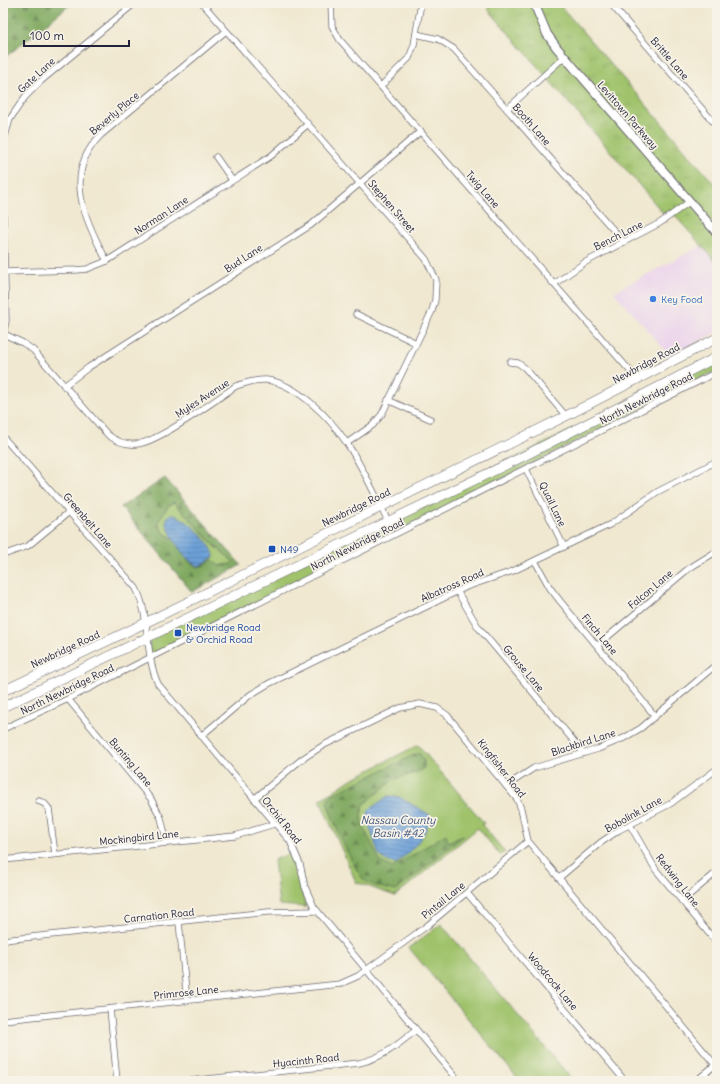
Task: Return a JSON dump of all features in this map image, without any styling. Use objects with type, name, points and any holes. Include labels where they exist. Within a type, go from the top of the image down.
[{"type":"main road","name":"Newbridge Road","points":[[3,691],[145,623],[566,416],[717,338]]},
{"type":"main road","points":[[3,707],[520,458],[717,356]]},
{"type":"street","name":"Gate Lane","points":[[3,143],[10,119],[25,97],[41,81],[135,3]]},
{"type":"street","name":"Stephen Street","points":[[202,3],[426,259],[434,272],[436,280],[436,300],[388,400],[377,421],[347,443]]},
{"type":"street","name":"Twig Lane","points":[[331,3],[332,26],[335,32],[638,380]]},
{"type":"street","points":[[381,86],[410,58],[421,3]]},
{"type":"street","name":"Levittown Parkway","points":[[534,3],[547,34],[564,57],[717,233]]},
{"type":"street","name":"Brittle Lane","points":[[610,3],[717,126]]},
{"type":"street","name":"Beverly Place","points":[[107,261],[92,236],[83,208],[80,180],[85,154],[91,144],[101,135],[226,31]]},
{"type":"street","name":"Booth Lane","points":[[416,34],[438,39],[454,49],[624,242]]},
{"type":"street","points":[[507,109],[564,57]]},
{"type":"street","name":"Norman Lane","points":[[5,272],[87,269],[107,261],[271,156],[308,124]]},
{"type":"street","name":"Bud Lane","points":[[64,386],[89,367],[311,225],[361,184],[421,131]]},
{"type":"street","points":[[216,157],[232,180]]},
{"type":"street","name":"Bench Lane","points":[[554,284],[584,263],[660,223],[689,202]]},
{"type":"street","points":[[3,214],[6,321],[3,335]]},
{"type":"street","points":[[356,314],[416,343]]},
{"type":"street","name":"Myles Avenue","points":[[3,335],[24,343],[33,350],[108,435],[121,442],[136,444],[144,443],[156,438],[236,386],[258,380],[277,382],[297,392],[317,409],[347,443],[388,521]]},
{"type":"street","points":[[510,362],[518,363],[525,368],[566,416]]},
{"type":"street","name":"North Newbridge Road","points":[[3,729],[149,659],[717,372]]},
{"type":"street","points":[[388,400],[430,419]]},
{"type":"street","name":"Greenbelt Lane","points":[[3,437],[136,588],[142,599],[145,623]]},
{"type":"street","name":"Albatross Road","points":[[201,736],[250,695],[268,684],[458,591],[535,561],[611,524],[657,492],[717,461]]},
{"type":"street","name":"Quail Lane","points":[[526,469],[564,547]]},
{"type":"street","points":[[3,555],[28,546],[69,512]]},
{"type":"street","name":"Falcon Lane","points":[[598,645],[688,569],[717,551]]},
{"type":"street","name":"Finch Lane","points":[[535,561],[550,588],[655,716]]},
{"type":"street","name":"Grouse Lane","points":[[458,591],[478,626],[583,752]]},
{"type":"street","name":"Orchid Road","points":[[145,623],[148,637],[149,659],[158,684],[290,842],[296,853],[309,899],[317,912],[458,1081]]},
{"type":"street","name":"Blackbird Lane","points":[[506,786],[534,768],[624,738],[655,716],[717,664]]},
{"type":"street","name":"Bunting Lane","points":[[68,699],[151,799],[161,818],[167,843]]},
{"type":"street","name":"Kingfisher Road","points":[[254,799],[302,759],[324,744],[400,708],[420,704],[437,708],[447,715],[517,799],[521,809],[528,841],[716,1066]]},
{"type":"street","name":"Bobolink Lane","points":[[559,878],[600,843],[670,804],[717,769]]},
{"type":"street","points":[[39,801],[45,804],[49,809],[55,854]]},
{"type":"street","name":"Mockingbird Lane","points":[[3,860],[235,836],[274,824]]},
{"type":"street","name":"Redwing Lane","points":[[630,825],[656,870],[717,943]]},
{"type":"street","name":"Pintail Lane","points":[[366,970],[428,925],[528,841]]},
{"type":"street","points":[[682,901],[717,872]]},
{"type":"street","name":"Woodcock Lane","points":[[467,893],[625,1081]]},
{"type":"street","name":"Carnation Road","points":[[3,940],[268,912],[317,912]]},
{"type":"street","points":[[179,922],[187,1001]]},
{"type":"street","name":"Primrose Lane","points":[[3,1020],[329,987],[347,982],[366,970]]},
{"type":"street","points":[[110,1009],[117,1081]]},
{"type":"street","name":"Hyacinth Road","points":[[189,1081],[359,1063],[376,1059],[388,1053],[416,1030]]},
{"type":"street","points":[[696,1081],[716,1066]]},
{"type":"street","points":[[3,1077],[6,1081]]},
{"type":"shaded area","points":[[701,246],[717,263],[717,332],[670,356],[614,292]]},
{"type":"green space","points":[[3,3],[72,3],[3,59]]},
{"type":"green space","points":[[490,3],[558,3],[717,187],[717,263],[670,210],[664,214],[488,9]]},
{"type":"green space","points":[[717,358],[717,370],[150,656],[149,639]]},
{"type":"green space","points":[[165,478],[241,565],[192,592],[121,507]],"holes":[[[174,502],[214,545],[234,562],[232,564],[219,566],[213,560],[198,567],[187,559],[178,544],[163,532],[158,522],[167,507]]]},
{"type":"green space","points":[[174,502],[214,545],[234,562],[232,564],[219,566],[213,560],[198,567],[190,563],[176,542],[162,531],[158,522],[167,507]]},
{"type":"green space","points":[[418,745],[484,823],[482,825],[505,852],[500,855],[478,828],[395,896],[356,882],[320,800],[350,780]]},
{"type":"green space","points":[[416,754],[420,754],[424,760],[424,768],[415,773],[394,779],[364,804],[361,815],[362,824],[380,861],[392,868],[446,834],[448,842],[463,836],[396,891],[373,885],[365,881],[358,873],[343,842],[327,802],[331,795]]},
{"type":"green space","points":[[290,853],[306,907],[279,905],[274,860]]},
{"type":"green space","points":[[441,924],[573,1081],[520,1081],[409,948]]},
{"type":"water","points":[[171,514],[183,519],[204,538],[213,551],[214,557],[199,566],[188,559],[175,541],[166,523],[167,518]]},
{"type":"water","name":"Nassau County Basin #42","points":[[388,796],[399,797],[430,815],[426,830],[418,842],[396,864],[387,861],[379,855],[367,819],[369,810]]},
{"type":"place","name":"Key Food","points":[[653,299]]},
{"type":"place","name":"N49","points":[[272,549]]},
{"type":"place","name":"Newbridge Road & Orchid Road","points":[[178,633]]}]
